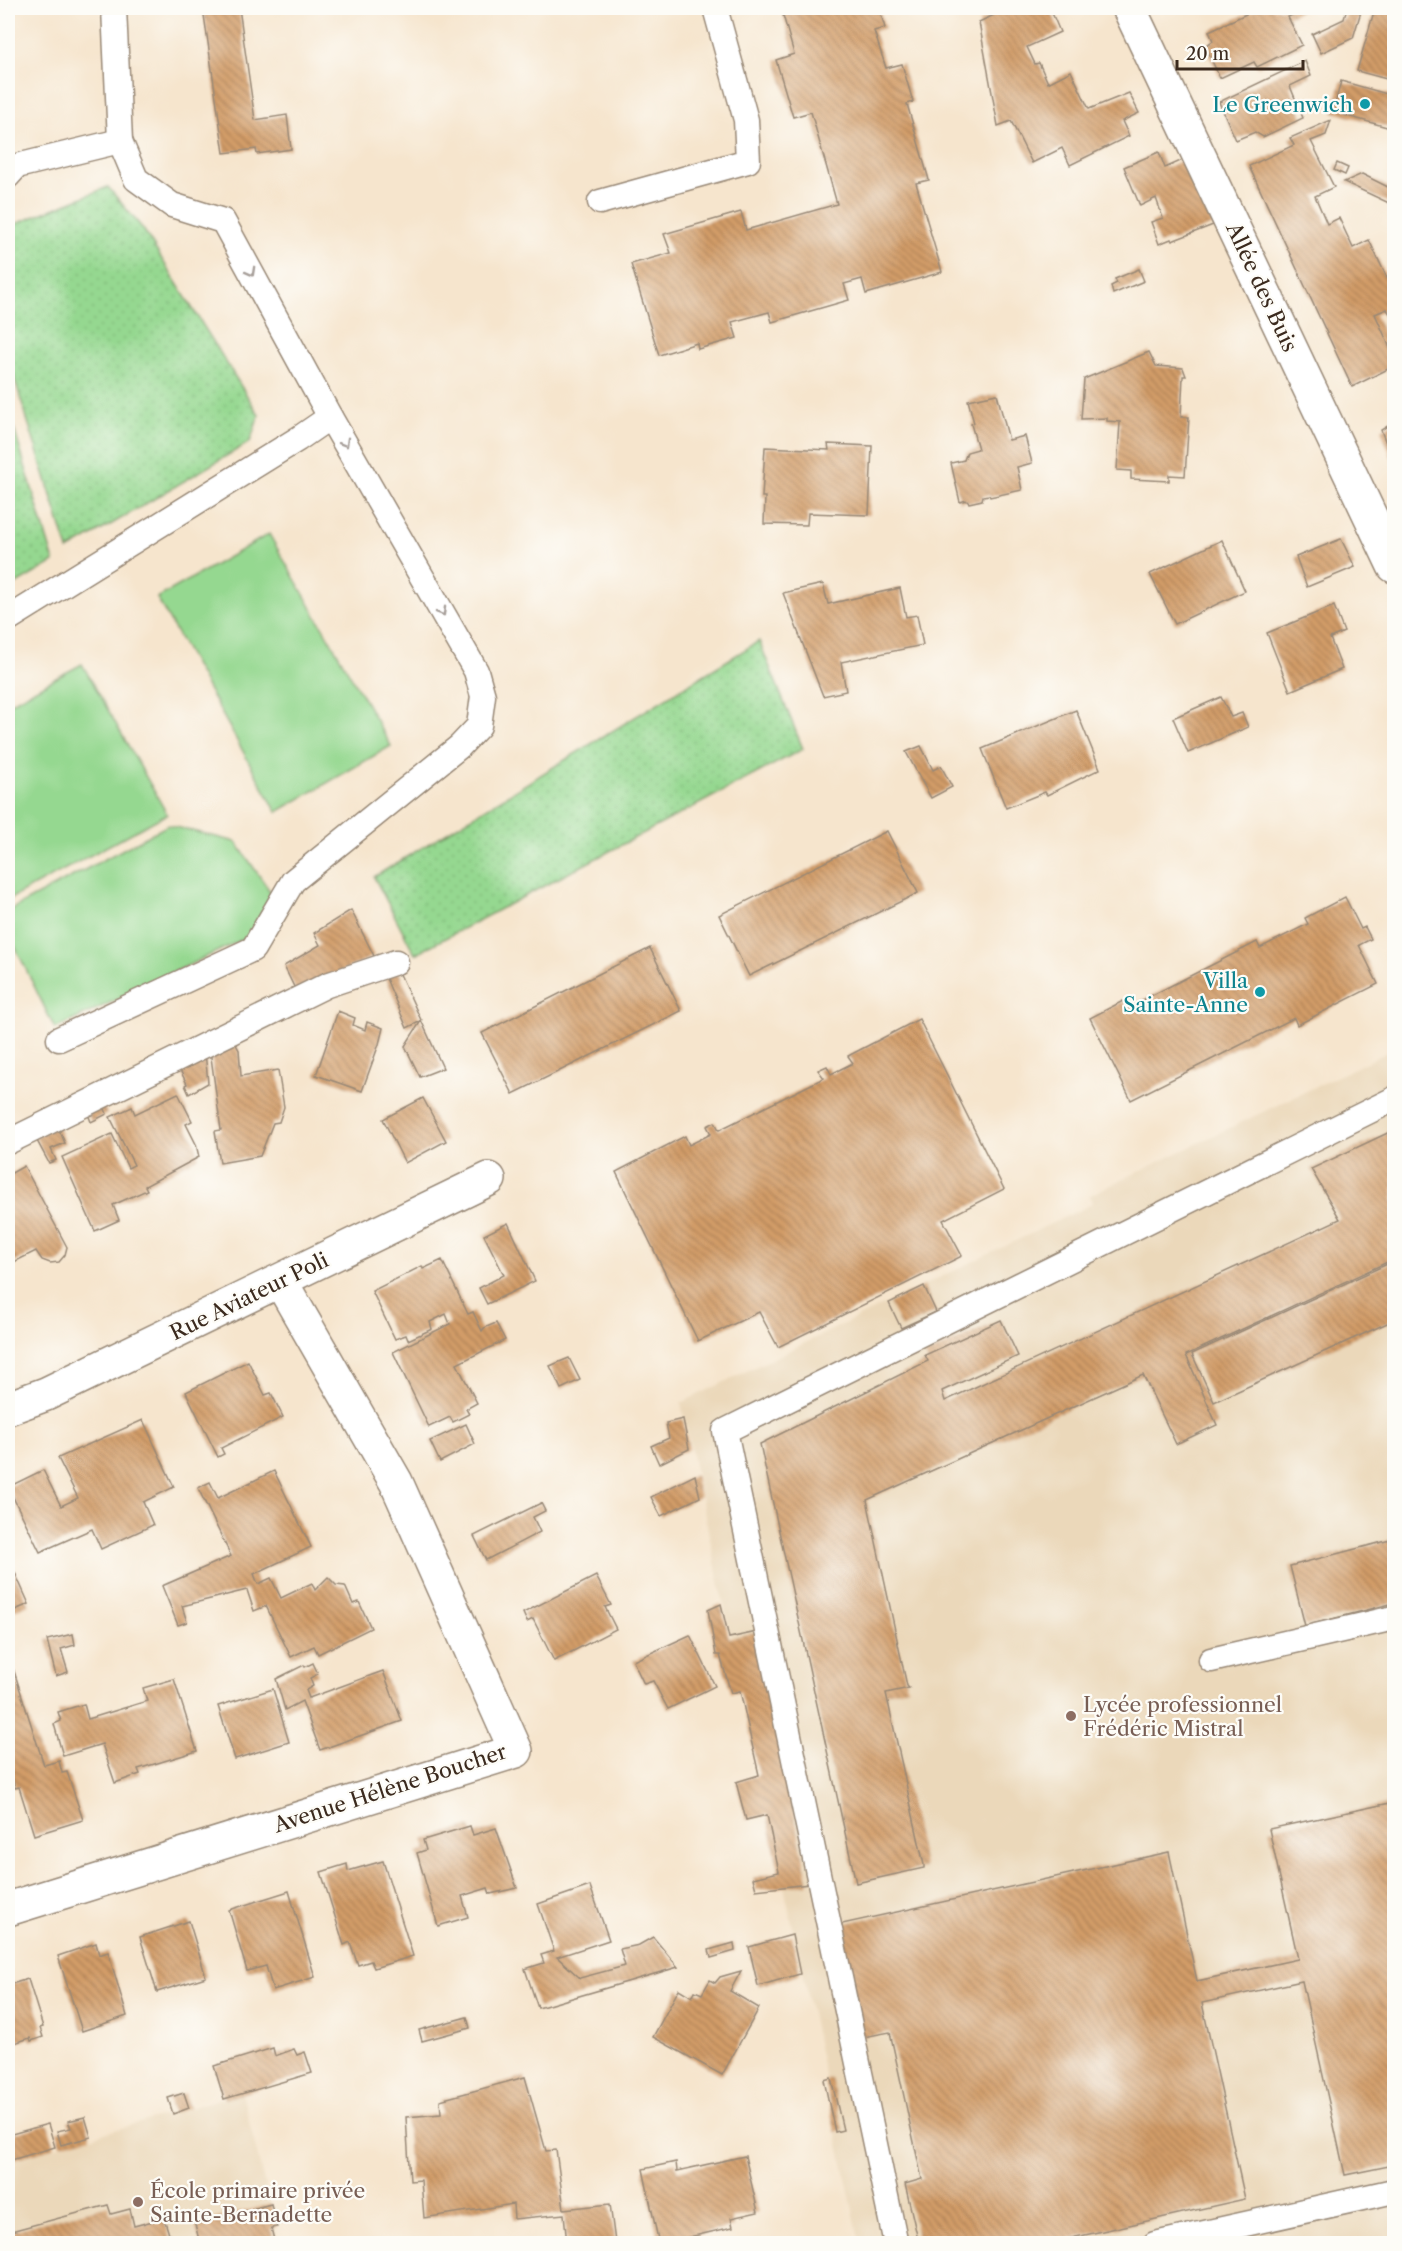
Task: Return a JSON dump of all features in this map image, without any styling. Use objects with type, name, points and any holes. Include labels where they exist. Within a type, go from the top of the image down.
[{"type":"street","name":"Allée des Buis","points":[[1129,8],[1395,566]]},
{"type":"street","name":"Rue Aviateur Poli","points":[[8,1408],[46,1394],[281,1282],[489,1179]]},
{"type":"street","name":"Avenue Hélène Boucher","points":[[8,1909],[516,1751],[396,1482],[281,1282]]},
{"type":"lane","points":[[59,1039],[253,949],[293,881],[460,746],[479,726],[483,696],[476,670],[330,417],[223,221],[172,205],[136,179],[120,141],[114,8]]},
{"type":"lane","points":[[600,202],[747,161],[746,120],[715,8]]},
{"type":"lane","points":[[8,176],[17,166],[120,141]]},
{"type":"lane","points":[[8,619],[289,445],[330,417]]},
{"type":"lane","points":[[8,1142],[327,985],[396,962]]},
{"type":"lane","points":[[896,2244],[725,1431],[1395,1099]]},
{"type":"lane","points":[[1211,1660],[1395,1618]]},
{"type":"lane","points":[[1155,2244],[1395,2191]]},
{"type":"shaded area","name":"Lycée professionnel Frédéric Mistral","points":[[1394,1049],[1394,2243],[860,2243],[681,1403],[1092,1204],[1090,1195]]},
{"type":"shaded area","name":"École primaire privée Sainte-Bernadette","points":[[242,2093],[279,2243],[8,2244],[8,2161]]},
{"type":"green space","points":[[108,187],[143,229],[259,415],[250,442],[68,550],[8,358],[8,227]]},
{"type":"green space","points":[[8,409],[54,562],[8,589]]},
{"type":"green space","points":[[269,534],[391,746],[277,812],[157,598]]},
{"type":"green space","points":[[759,641],[803,749],[415,954],[374,877]]},
{"type":"green space","points":[[82,664],[167,814],[8,900],[8,704]]},
{"type":"green space","points":[[168,825],[236,842],[272,894],[250,936],[55,1029],[8,932],[8,911]]},
{"type":"building","points":[[203,8],[239,8],[255,120],[287,115],[291,149],[257,154],[256,149],[224,153]]},
{"type":"building","points":[[781,8],[879,8],[885,28],[874,31],[886,68],[902,64],[913,102],[907,104],[929,180],[916,183],[942,272],[866,294],[862,279],[844,284],[849,300],[772,322],[769,312],[732,322],[737,338],[698,349],[697,343],[659,355],[631,264],[671,253],[664,234],[741,212],[746,230],[837,204],[811,112],[793,117],[776,60],[794,54]]},
{"type":"building","points":[[1009,8],[1050,8],[1060,32],[1027,47],[1035,64],[1039,63],[1048,83],[1071,71],[1089,109],[1129,93],[1139,113],[1122,121],[1129,136],[1070,165],[1062,148],[1032,163],[1011,121],[998,126],[979,22]]},
{"type":"building","points":[[1259,8],[1301,8],[1302,10],[1288,17],[1302,45],[1257,67],[1254,62],[1220,78],[1205,46],[1213,41],[1209,31]]},
{"type":"building","points":[[1347,8],[1362,8],[1353,38],[1321,53],[1312,34],[1344,19]]},
{"type":"building","points":[[1375,8],[1394,8],[1394,81],[1357,71]]},
{"type":"building","points":[[1305,61],[1311,76],[1290,86],[1303,118],[1263,137],[1255,132],[1236,140],[1219,102]]},
{"type":"building","name":"Le Greenwich","points":[[1341,81],[1394,96],[1394,129],[1333,112]]},
{"type":"building","points":[[1331,120],[1326,135],[1311,141],[1334,187],[1315,196],[1327,224],[1339,218],[1353,248],[1369,240],[1387,278],[1394,275],[1394,312],[1390,314],[1387,309],[1375,314],[1394,357],[1394,366],[1352,387],[1249,166],[1294,145],[1290,138]]},
{"type":"building","points":[[1159,152],[1165,168],[1185,159],[1213,225],[1159,244],[1151,222],[1163,218],[1156,198],[1140,206],[1124,167]]},
{"type":"building","points":[[1337,163],[1348,168],[1345,175],[1334,170]]},
{"type":"building","points":[[1362,174],[1394,190],[1391,204],[1344,182]]},
{"type":"building","points":[[1139,269],[1144,281],[1113,294],[1111,286],[1117,283],[1115,279]]},
{"type":"building","points":[[1149,352],[1156,366],[1183,368],[1186,376],[1183,376],[1181,417],[1189,417],[1185,476],[1169,475],[1169,481],[1131,479],[1131,471],[1117,470],[1120,422],[1107,421],[1107,418],[1081,419],[1084,379]]},
{"type":"building","points":[[997,394],[1009,440],[1025,436],[1032,463],[1017,467],[1022,490],[990,497],[989,495],[983,496],[982,500],[969,503],[966,500],[960,502],[951,463],[964,460],[967,452],[978,449],[971,424],[974,423],[968,400]]},
{"type":"building","points":[[1394,422],[1394,464],[1381,430]]},
{"type":"building","points":[[828,444],[872,446],[869,515],[808,513],[807,525],[764,524],[765,497],[762,497],[765,447],[829,450]]},
{"type":"building","points":[[1341,539],[1355,567],[1307,587],[1296,557]]},
{"type":"building","points":[[1222,540],[1245,591],[1175,624],[1150,574]]},
{"type":"building","points":[[823,584],[828,604],[900,588],[906,617],[917,615],[923,645],[841,662],[846,691],[823,696],[783,593]]},
{"type":"building","points":[[1334,606],[1344,632],[1330,638],[1342,669],[1290,691],[1267,633]]},
{"type":"building","points":[[1221,697],[1231,717],[1242,713],[1248,727],[1188,753],[1173,718]]},
{"type":"building","points":[[1076,710],[1100,769],[1047,795],[1045,792],[1006,808],[982,749]]},
{"type":"building","points":[[921,746],[933,770],[941,766],[952,787],[931,798],[906,752]]},
{"type":"building","points":[[887,831],[918,893],[749,976],[719,915]]},
{"type":"building","name":"Villa Sainte-Anne","points":[[1345,897],[1361,929],[1365,927],[1371,939],[1359,945],[1378,984],[1297,1025],[1294,1018],[1131,1100],[1090,1018],[1123,1001],[1127,1008],[1257,942],[1260,948],[1308,924],[1305,918]]},
{"type":"building","points":[[351,910],[374,956],[297,993],[284,966],[320,945],[314,933]]},
{"type":"building","points":[[650,948],[681,1011],[513,1094],[482,1033]]},
{"type":"building","points":[[399,972],[443,1068],[420,1077],[405,1046],[421,1021],[407,1028],[385,976]]},
{"type":"building","points":[[338,1011],[355,1018],[353,1025],[365,1030],[367,1022],[383,1028],[362,1091],[316,1075]]},
{"type":"building","points":[[919,1019],[1004,1189],[943,1220],[962,1256],[778,1347],[759,1312],[698,1341],[616,1172],[685,1136],[689,1145],[711,1134],[707,1126],[715,1122],[719,1130],[824,1078],[818,1070],[827,1066],[831,1074],[853,1063],[848,1056]]},
{"type":"building","points":[[233,1039],[239,1050],[241,1076],[278,1070],[284,1107],[279,1122],[273,1123],[260,1156],[220,1163],[215,1131],[221,1130],[210,1050]]},
{"type":"building","points":[[205,1052],[208,1083],[189,1094],[178,1066]]},
{"type":"building","points":[[178,1093],[192,1121],[186,1124],[196,1144],[199,1157],[145,1186],[147,1190],[113,1205],[119,1220],[95,1231],[62,1157],[112,1134],[128,1168],[134,1165],[110,1117],[132,1107],[135,1114]]},
{"type":"building","points":[[423,1098],[446,1141],[405,1163],[383,1119]]},
{"type":"building","points":[[103,1104],[107,1114],[91,1122],[87,1111]]},
{"type":"building","points":[[57,1125],[65,1143],[51,1149],[56,1160],[49,1163],[35,1137]]},
{"type":"building","points":[[1394,1130],[1394,1259],[1186,1355],[1217,1425],[1176,1444],[1143,1375],[867,1500],[909,1688],[886,1693],[924,1868],[856,1883],[760,1444],[928,1361],[925,1355],[1001,1320],[1018,1356],[942,1391],[945,1401],[1340,1219],[1311,1169]]},
{"type":"building","points":[[24,1166],[67,1247],[65,1255],[59,1262],[50,1263],[42,1260],[36,1251],[8,1265],[8,1175]]},
{"type":"building","points":[[508,1223],[535,1281],[487,1304],[479,1288],[504,1275],[484,1235]]},
{"type":"building","points":[[442,1260],[468,1314],[473,1312],[482,1331],[496,1323],[505,1340],[457,1364],[477,1403],[466,1409],[469,1414],[453,1422],[450,1417],[429,1427],[393,1352],[450,1324],[446,1314],[430,1322],[432,1329],[408,1340],[406,1335],[395,1339],[372,1291],[422,1266],[423,1269]]},
{"type":"building","points":[[1394,1261],[1394,1320],[1214,1402],[1192,1354]]},
{"type":"building","points":[[924,1286],[936,1312],[901,1328],[889,1303]]},
{"type":"building","points":[[569,1358],[580,1380],[561,1389],[550,1366]]},
{"type":"building","points":[[248,1361],[265,1395],[271,1393],[283,1417],[221,1448],[224,1454],[218,1457],[186,1392]]},
{"type":"building","points":[[683,1419],[689,1449],[659,1464],[651,1446],[669,1438],[666,1423]]},
{"type":"building","points":[[143,1420],[174,1487],[143,1502],[153,1525],[101,1549],[92,1529],[40,1552],[8,1487],[43,1470],[61,1506],[78,1498],[58,1458]]},
{"type":"building","points":[[466,1424],[475,1444],[440,1462],[430,1441]]},
{"type":"building","points":[[274,1471],[311,1547],[254,1574],[258,1584],[271,1578],[281,1598],[312,1583],[315,1590],[328,1577],[336,1585],[345,1586],[353,1604],[359,1602],[371,1628],[318,1654],[314,1646],[291,1657],[266,1606],[254,1611],[247,1590],[182,1606],[187,1622],[178,1625],[162,1586],[231,1556],[198,1488],[210,1482],[218,1498]]},
{"type":"building","points":[[695,1475],[700,1497],[661,1516],[651,1497]]},
{"type":"building","points":[[541,1503],[545,1511],[533,1517],[540,1532],[486,1560],[474,1536]]},
{"type":"building","points":[[1394,1539],[1394,1603],[1305,1626],[1290,1566]]},
{"type":"building","points":[[8,1557],[29,1604],[8,1613]]},
{"type":"building","points":[[596,1576],[611,1605],[605,1607],[616,1629],[554,1661],[533,1619],[527,1622],[523,1613]]},
{"type":"building","points":[[721,1604],[729,1638],[757,1632],[809,1884],[756,1890],[753,1878],[779,1872],[767,1815],[746,1820],[736,1782],[759,1775],[740,1691],[731,1693],[720,1655],[716,1655],[708,1610]]},
{"type":"building","points":[[73,1634],[75,1645],[61,1649],[68,1672],[56,1676],[47,1640]]},
{"type":"building","points":[[690,1635],[715,1686],[668,1709],[653,1681],[644,1684],[633,1661]]},
{"type":"building","points":[[313,1663],[318,1674],[310,1678],[313,1686],[306,1690],[309,1698],[383,1671],[402,1721],[320,1750],[302,1701],[285,1710],[276,1679]]},
{"type":"building","points":[[13,1668],[44,1765],[59,1761],[62,1773],[67,1772],[83,1820],[34,1835],[19,1787],[15,1788],[8,1764],[8,1670]]},
{"type":"building","points":[[174,1679],[197,1751],[138,1769],[140,1774],[115,1783],[102,1744],[63,1756],[54,1724],[61,1721],[58,1712],[84,1704],[88,1719],[147,1701],[143,1688]]},
{"type":"building","points":[[273,1689],[289,1742],[235,1759],[218,1706]]},
{"type":"building","points":[[1390,1803],[1394,1822],[1394,2165],[1345,2175],[1302,1981],[1202,2003],[1245,2199],[1045,2244],[919,2244],[905,2184],[922,2179],[890,2032],[858,2038],[833,1926],[1169,1852],[1197,1981],[1298,1959],[1269,1829]]},
{"type":"building","points":[[470,1826],[473,1835],[496,1828],[517,1888],[490,1894],[488,1888],[462,1896],[468,1917],[438,1926],[417,1853],[426,1850],[423,1840]]},
{"type":"building","points":[[383,1861],[413,1956],[374,1968],[371,1961],[358,1965],[350,1942],[344,1945],[321,1872],[347,1864],[348,1871]]},
{"type":"building","points":[[590,1886],[609,1940],[557,1957],[580,1978],[625,1966],[620,1949],[639,1945],[653,1937],[678,1967],[538,2008],[525,1969],[544,1963],[541,1955],[554,1951],[538,1904]]},
{"type":"building","points":[[289,1891],[315,1977],[273,1990],[266,1966],[247,1971],[229,1910]]},
{"type":"building","points":[[189,1921],[206,1977],[157,1992],[140,1937]]},
{"type":"building","points":[[792,1935],[800,1974],[758,1986],[749,1947]]},
{"type":"building","points":[[96,1943],[99,1955],[108,1952],[127,2016],[82,2031],[58,1956]]},
{"type":"building","points":[[734,1943],[735,1951],[711,1958],[709,1950]]},
{"type":"building","points":[[741,1971],[730,1991],[759,2008],[722,2075],[653,2037],[679,1989],[692,1997],[695,1991],[702,1994],[710,1980],[715,1983],[720,1977]]},
{"type":"building","points":[[28,1979],[43,2027],[40,2028],[43,2037],[31,2041],[30,2038],[8,2045],[8,1985]]},
{"type":"building","points":[[467,2017],[470,2028],[422,2041],[419,2030]]},
{"type":"building","points":[[273,2048],[275,2056],[294,2049],[297,2055],[305,2052],[312,2073],[224,2099],[214,2066]]},
{"type":"building","points":[[525,2077],[546,2151],[556,2150],[564,2209],[610,2204],[615,2242],[567,2244],[564,2214],[514,2219],[513,2204],[424,2218],[421,2180],[410,2181],[406,2117],[441,2114],[440,2100]]},
{"type":"building","points":[[831,2078],[843,2130],[835,2132],[824,2080]]},
{"type":"building","points":[[184,2093],[189,2108],[173,2114],[168,2098]]},
{"type":"building","points":[[85,2117],[91,2137],[61,2145],[57,2131],[71,2128],[68,2121]]},
{"type":"building","points":[[48,2124],[55,2147],[8,2161],[8,2135]]},
{"type":"building","points":[[745,2156],[758,2212],[731,2218],[733,2227],[659,2244],[643,2169],[676,2162],[677,2171]]},
{"type":"building","points":[[271,2204],[277,2227],[271,2228],[275,2244],[200,2244],[195,2224]]},
{"type":"building","points":[[108,2205],[111,2214],[130,2209],[134,2226],[164,2218],[172,2244],[14,2244],[11,2231]]},
{"type":"place","name":"Le Greenwich","points":[[1365,104]]},
{"type":"place","name":"Villa Sainte-Anne","points":[[1260,992]]},
{"type":"place","name":"Lycée professionnel Frédéric Mistral","points":[[1071,1716]]},
{"type":"place","name":"École primaire privée Sainte-Bernadette","points":[[138,2202]]}]
